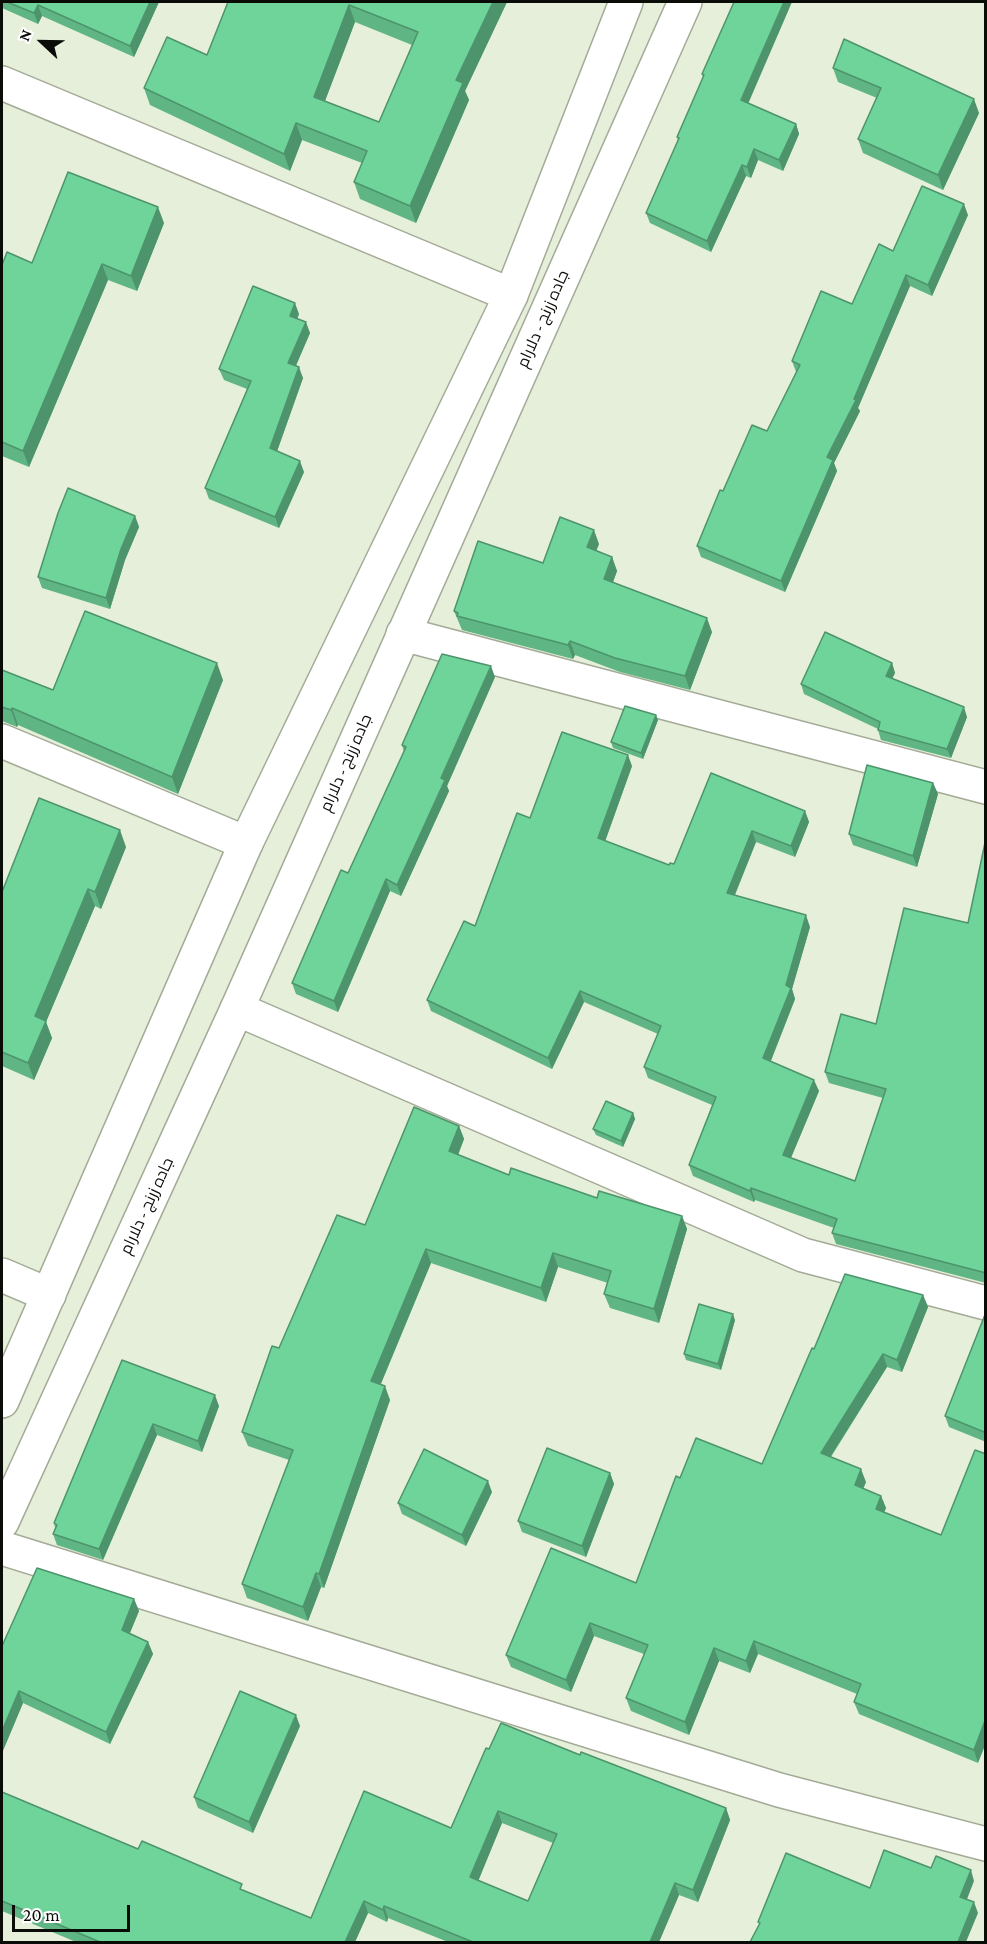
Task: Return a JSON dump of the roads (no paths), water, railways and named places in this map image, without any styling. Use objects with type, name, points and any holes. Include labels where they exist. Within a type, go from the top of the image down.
[{"type":"main road","points":[[2,1401],[246,843],[511,295],[626,2]]},
{"type":"main road","name":"جاده زرنج - دلارام","points":[[2,1522],[237,1009],[685,2]]},
{"type":"main road","points":[[2,83],[511,295]]},
{"type":"main road","points":[[403,634],[986,788]]},
{"type":"main road","points":[[2,741],[246,843]]},
{"type":"main road","points":[[237,1009],[803,1255],[986,1303]]},
{"type":"main road","points":[[2,1275],[49,1295]]},
{"type":"main road","points":[[2,1548],[779,1790],[986,1844]]}]
